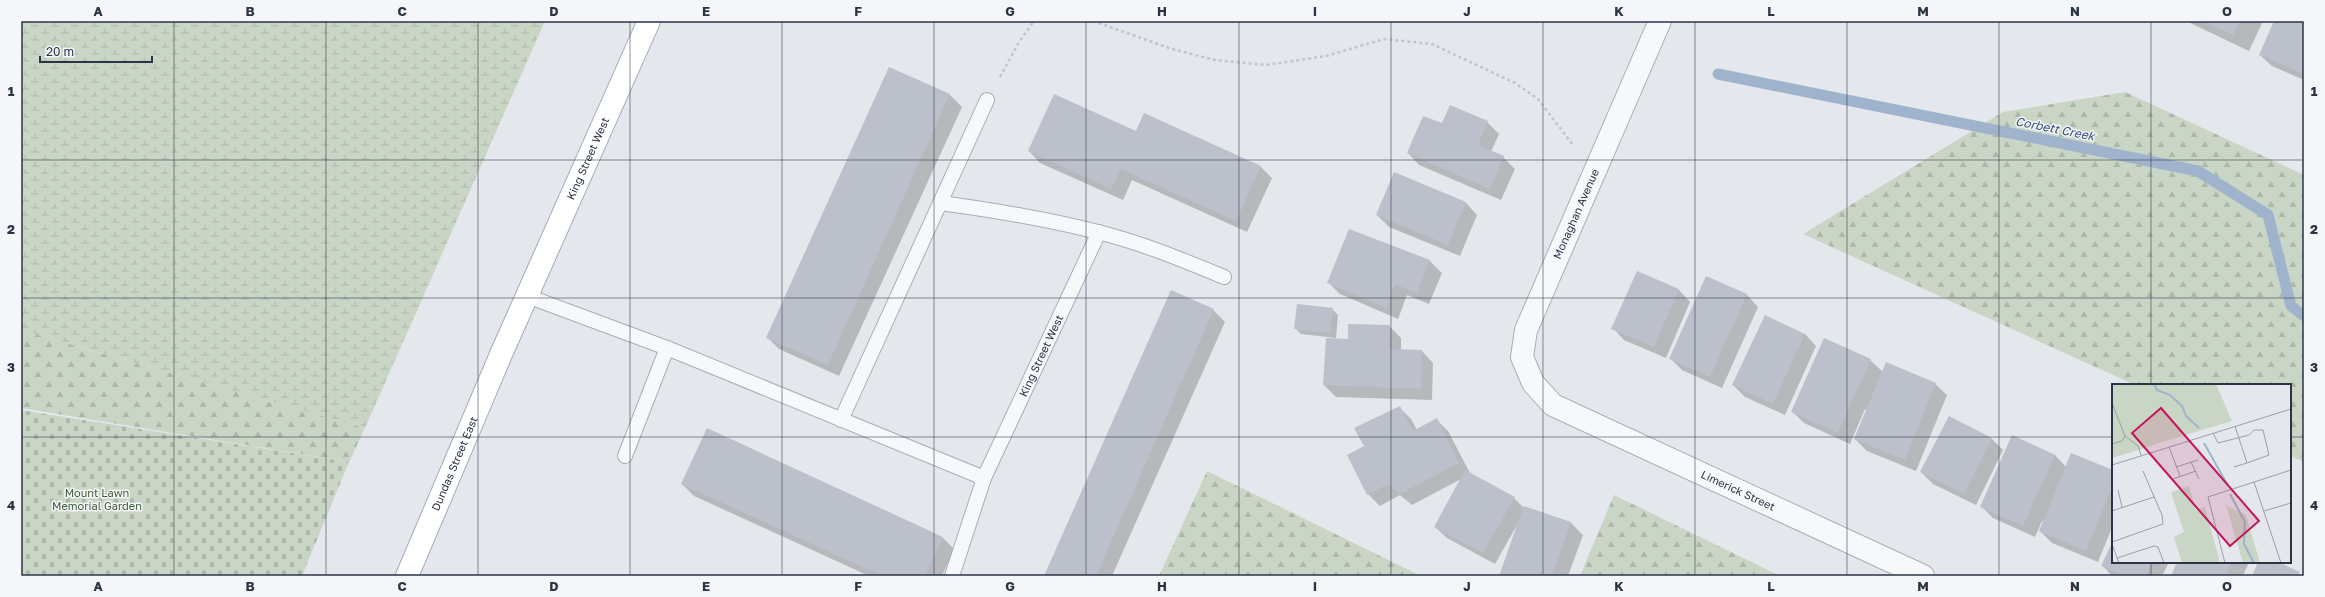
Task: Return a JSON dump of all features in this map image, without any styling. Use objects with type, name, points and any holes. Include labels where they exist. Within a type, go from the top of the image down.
[{"type":"main road","name":"King Street West","points":[[502,352],[649,21]]},
{"type":"main road","name":"Dundas Street East","points":[[407,576],[502,352]]},
{"type":"street","name":"Monaghan Avenue","points":[[1553,405],[1533,383],[1522,358],[1526,330],[1660,21]]},
{"type":"street","name":"Limerick Street","points":[[1553,405],[1923,576]]},
{"type":"lane","points":[[842,420],[987,100]]},
{"type":"lane","points":[[940,203],[1008,212],[1099,232],[1162,252],[1224,277]]},
{"type":"lane","name":"King Street West","points":[[952,576],[984,478],[1099,232]]},
{"type":"lane","points":[[527,296],[667,348],[984,478]]},
{"type":"lane","points":[[625,456],[667,348]]},
{"type":"path","points":[[987,100],[1019,42],[1034,21]]},
{"type":"path","points":[[1093,21],[1172,49],[1208,58],[1266,65],[1326,56],[1384,39],[1432,44],[1515,83],[1538,99],[1594,172]]},
{"type":"green space","points":[[21,21],[545,21],[365,428],[21,330]]},
{"type":"green space","points":[[2125,92],[2304,175],[2304,462],[2291,456],[2291,384],[2133,384],[1803,234],[2003,112]]},
{"type":"green space","points":[[21,330],[365,428],[349,462],[21,408]]},
{"type":"green space","name":"Mount Lawn Memorial Garden","points":[[21,410],[349,462],[302,576],[21,576]]},
{"type":"green space","points":[[1207,471],[1421,576],[1159,576]]},
{"type":"green space","points":[[1614,495],[1780,576],[1580,576]]},
{"type":"building","points":[[2202,21],[2240,21],[2233,35]]},
{"type":"building","points":[[2274,21],[2304,21],[2304,74],[2259,55]]},
{"type":"building","points":[[889,67],[950,94],[828,365],[766,338]]},
{"type":"building","points":[[1054,94],[1136,131],[1144,113],[1261,166],[1236,221],[1121,169],[1111,189],[1028,151]]},
{"type":"building","points":[[1450,105],[1488,121],[1478,145],[1504,156],[1490,189],[1407,153],[1423,116],[1442,123]]},
{"type":"building","points":[[1394,172],[1466,202],[1448,245],[1376,215]]},
{"type":"building","points":[[1349,229],[1430,260],[1417,293],[1395,284],[1386,308],[1327,283]]},
{"type":"building","points":[[1637,271],[1679,289],[1654,347],[1611,329]]},
{"type":"building","points":[[1706,276],[1747,294],[1710,377],[1669,359]]},
{"type":"building","points":[[1171,290],[1214,309],[1096,576],[1044,576]]},
{"type":"building","points":[[1297,304],[1333,308],[1330,333],[1294,329]]},
{"type":"building","points":[[1765,315],[1805,334],[1773,404],[1732,385]]},
{"type":"building","points":[[1348,324],[1390,325],[1389,349],[1422,350],[1421,389],[1323,385],[1326,338],[1348,339]]},
{"type":"building","points":[[1824,338],[1871,359],[1838,433],[1791,412]]},
{"type":"building","points":[[1886,362],[1936,383],[1905,460],[1854,439]]},
{"type":"building","points":[[1400,406],[1413,431],[1437,418],[1459,463],[1400,494],[1388,484],[1367,495],[1347,455],[1364,446],[1354,428]]},
{"type":"building","points":[[1949,416],[1992,438],[1964,494],[1920,472]]},
{"type":"building","points":[[707,428],[943,537],[925,576],[882,576],[681,484]]},
{"type":"building","points":[[2012,435],[2055,455],[2023,526],[1980,507]]},
{"type":"building","points":[[2071,453],[2112,470],[2112,487],[2086,551],[2039,531]]},
{"type":"building","points":[[1465,470],[1515,497],[1483,553],[1434,527]]},
{"type":"building","points":[[1524,506],[1571,522],[1552,576],[1499,576]]},
{"type":"building","points":[[2112,543],[2112,563],[2152,563],[2146,576],[2123,576],[2101,566]]},
{"type":"building","points":[[2177,563],[2232,563],[2226,576],[2171,576]]},
{"type":"building","points":[[2258,563],[2280,563],[2300,572],[2298,576],[2252,576]]},
{"type":"waterway","name":"Corbett Creek","points":[[1718,74],[2198,171],[2268,215],[2291,306],[2304,316]]}]
